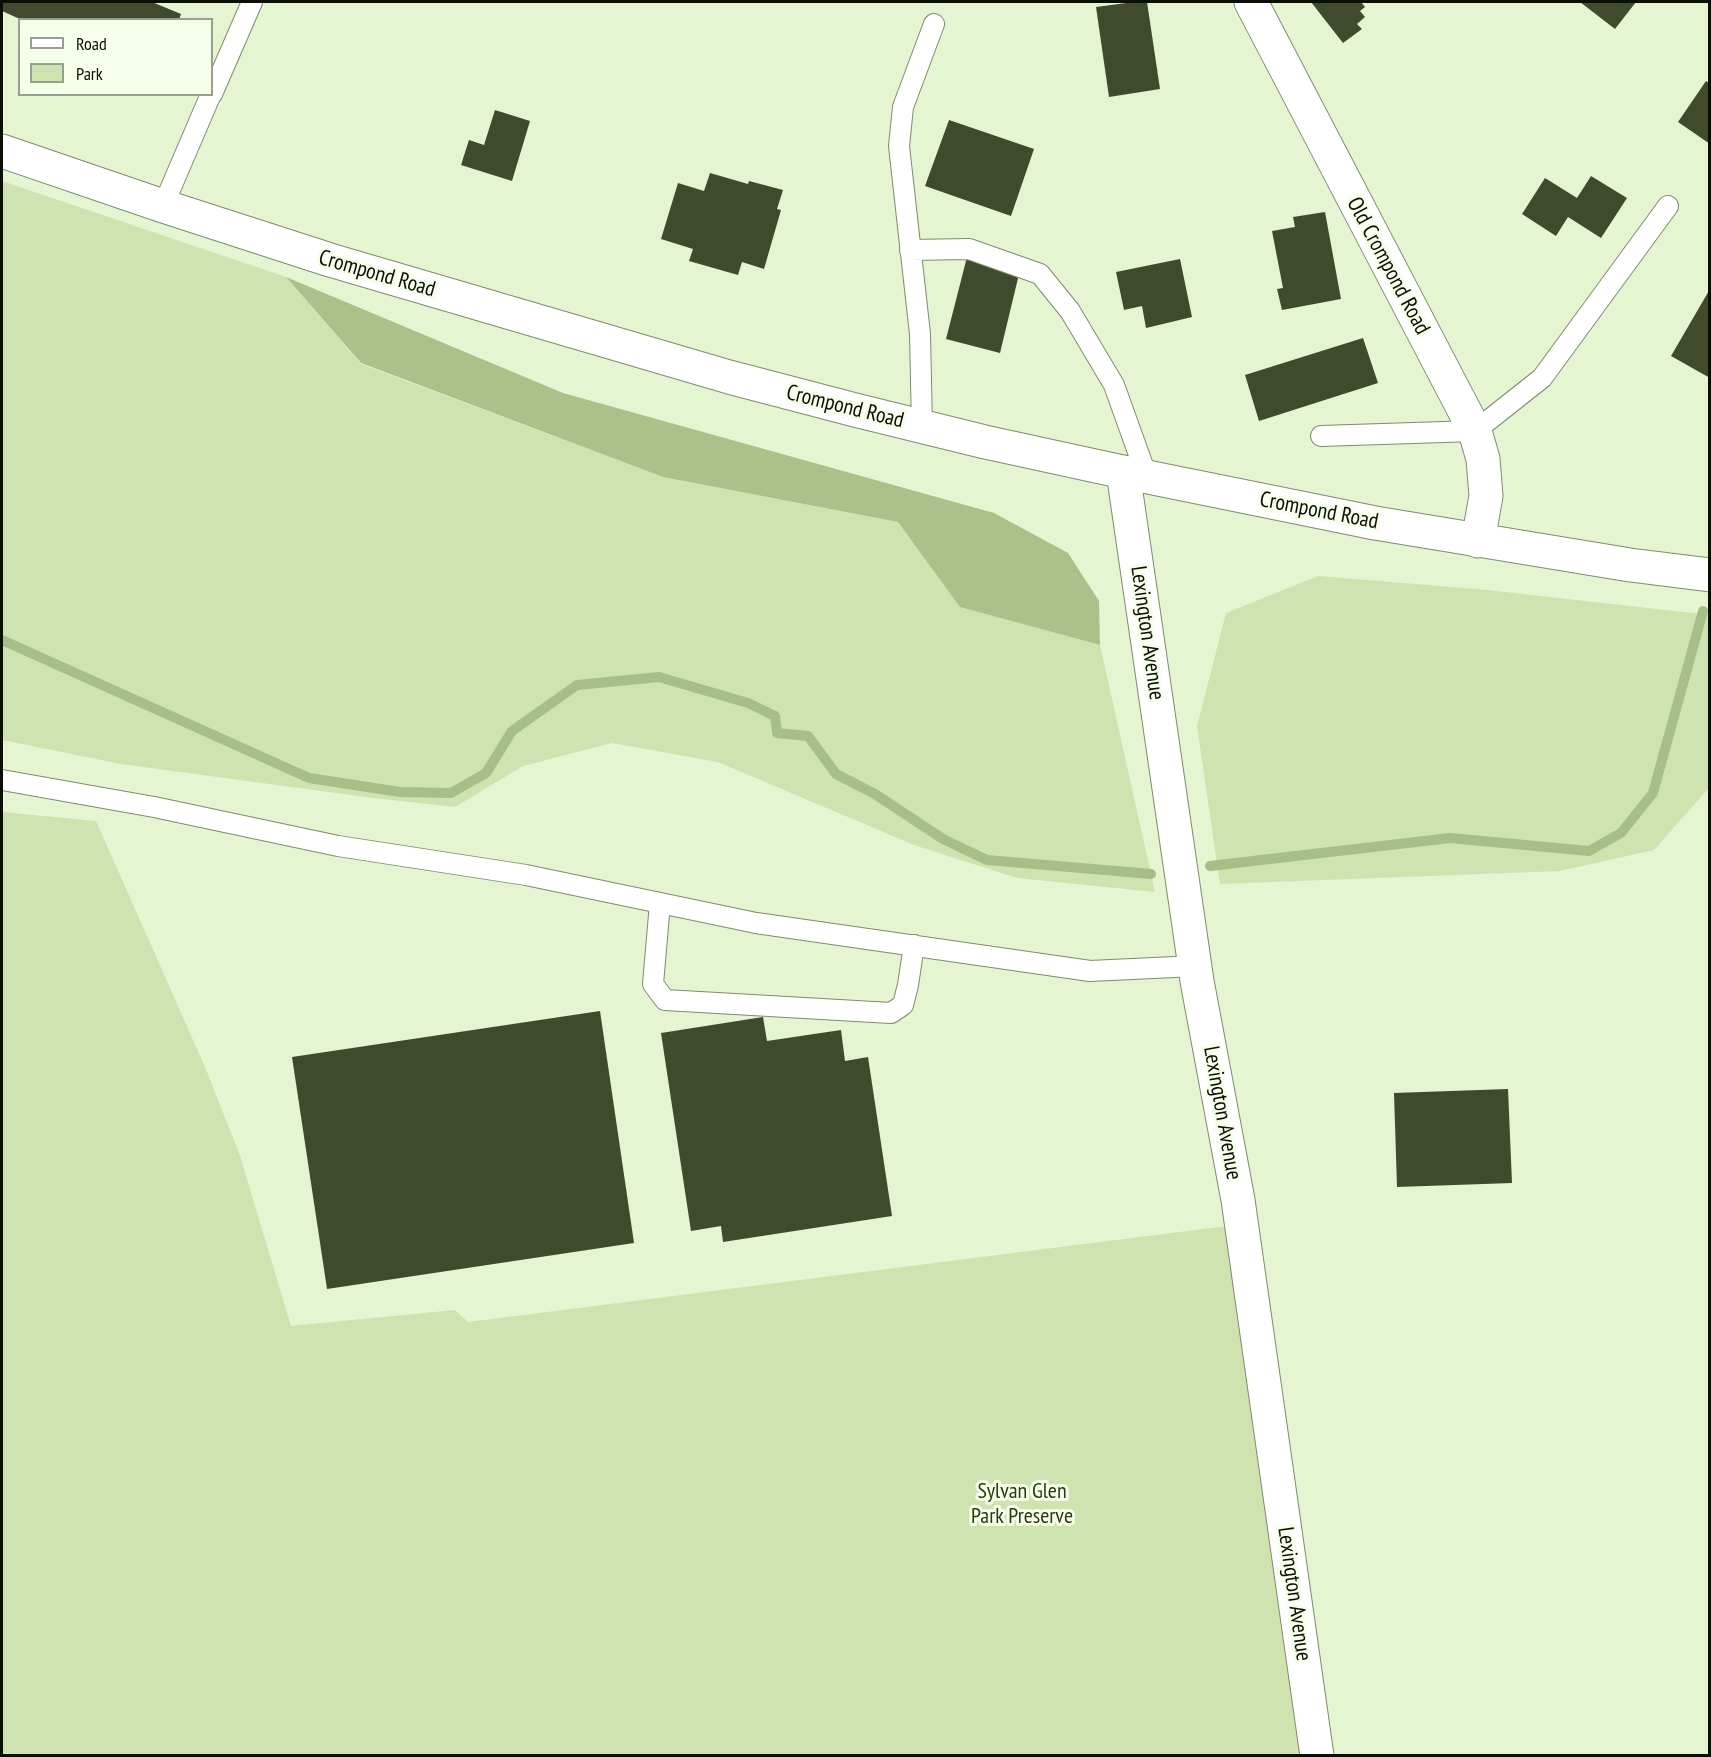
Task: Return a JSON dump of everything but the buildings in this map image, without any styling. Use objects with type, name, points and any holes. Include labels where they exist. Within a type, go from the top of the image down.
[{"type":"main road","name":"Old Crompond Road","points":[[1251,2],[1475,431],[1483,459],[1486,496],[1478,541]]},
{"type":"main road","name":"Crompond Road","points":[[2,151],[330,260],[586,336],[922,426],[1135,474],[1375,523],[1630,565],[1710,575]]},
{"type":"main road","name":"Lexington Avenue","points":[[1135,474],[1196,966],[1238,1200],[1317,1755]]},
{"type":"lane","points":[[213,90],[252,2]]},
{"type":"lane","points":[[922,426],[920,334],[899,146],[903,107],[934,24]]},
{"type":"lane","points":[[163,206],[210,96]]},
{"type":"lane","points":[[1321,436],[1475,431],[1542,378],[1668,206]]},
{"type":"lane","points":[[910,250],[969,249],[1040,274],[1070,310],[1114,385],[1135,474]]},
{"type":"lane","points":[[2,780],[154,807],[338,846],[526,875],[756,922],[1090,971],[1196,966]]},
{"type":"lane","points":[[660,903],[653,984],[665,1000],[891,1013],[903,1005],[914,945]]},
{"type":"green space","points":[[2,181],[286,277],[361,364],[663,477],[898,522],[961,607],[1100,645],[1155,892],[1017,878],[914,845],[718,762],[612,743],[523,766],[455,807],[121,764],[2,740]]},
{"type":"green space","points":[[286,277],[563,393],[994,513],[1068,553],[1099,601],[1100,645],[960,607],[898,522],[663,477],[361,363]]},
{"type":"green space","points":[[1318,576],[1488,590],[1709,615],[1709,788],[1654,850],[1560,871],[1220,884],[1197,726],[1226,613]]},
{"type":"green space","name":"Sylvan Glen Park Preserve","points":[[2,812],[96,821],[205,1067],[240,1156],[291,1326],[455,1310],[468,1322],[1235,1225],[1316,1755],[2,1755]]},
{"type":"waterway","points":[[1210,866],[1450,838],[1589,851],[1621,833],[1653,793],[1703,611]]},
{"type":"waterway","points":[[2,640],[309,778],[400,792],[451,793],[486,773],[512,731],[577,685],[659,677],[748,703],[775,716],[777,733],[808,736],[836,774],[875,794],[943,839],[987,860],[1151,874]]}]
